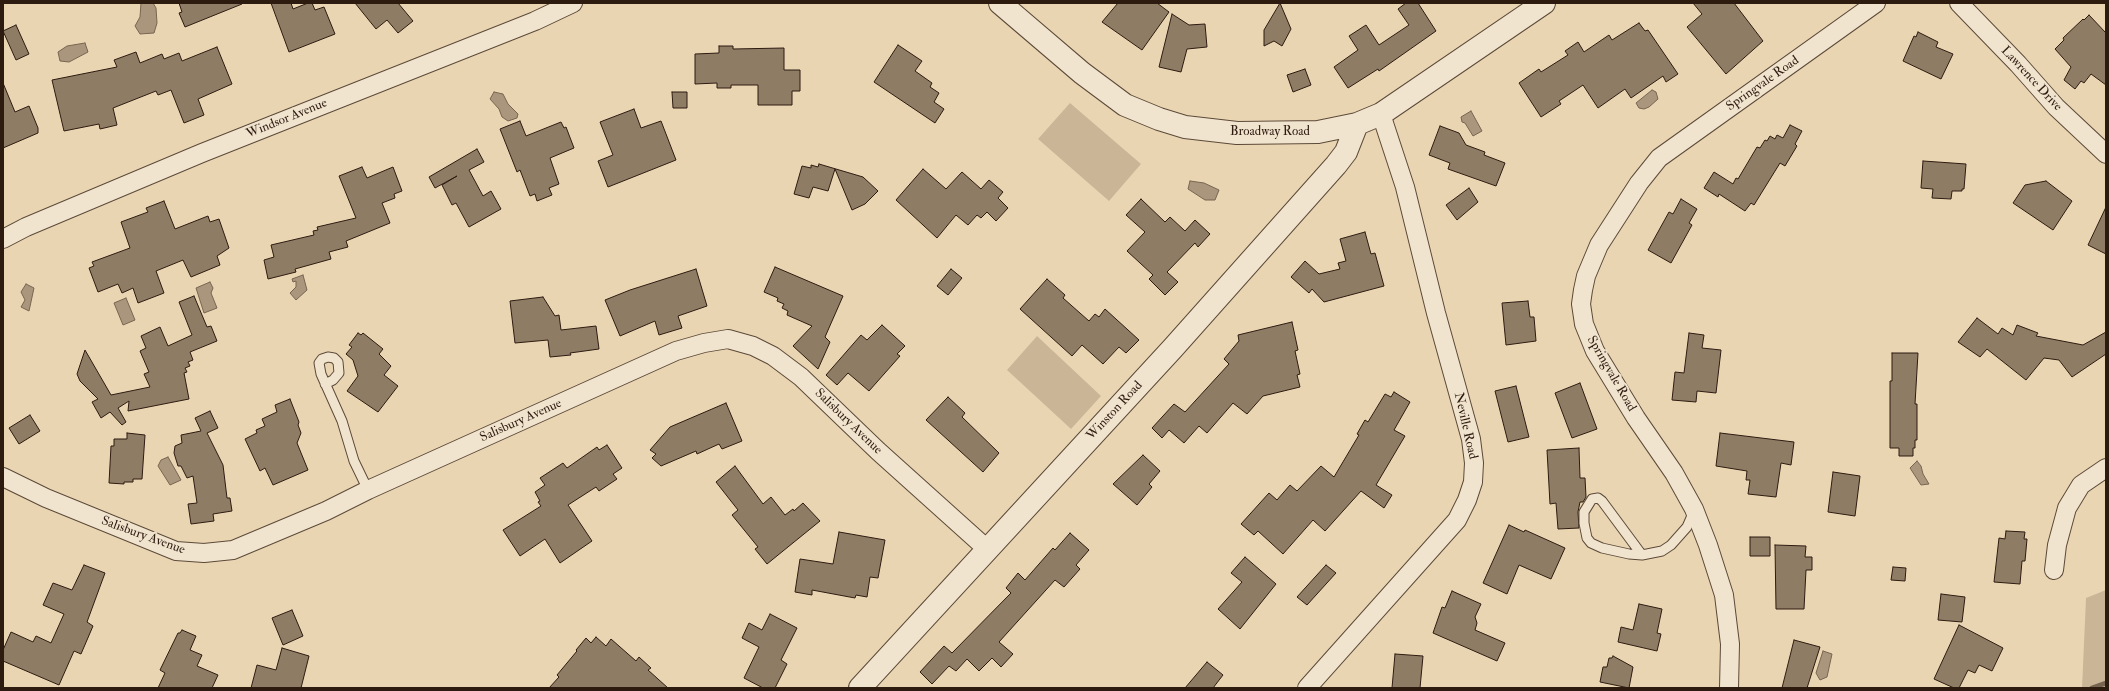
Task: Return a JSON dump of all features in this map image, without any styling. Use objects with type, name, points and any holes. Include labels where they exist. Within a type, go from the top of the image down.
[{"type":"street","name":"Windsor Avenue","points":[[3,239],[26,227],[202,153],[535,21],[573,3]]},
{"type":"street","name":"Broadway Road","points":[[1000,3],[1082,73],[1125,105],[1159,119],[1185,126],[1237,134],[1318,132],[1357,124],[1381,114],[1544,3]]},
{"type":"street","name":"Springvale Road","points":[[1729,688],[1730,644],[1724,595],[1694,509],[1674,473],[1636,418],[1595,351],[1584,324],[1581,304],[1586,276],[1600,245],[1612,225],[1639,183],[1659,158],[1876,3]]},
{"type":"street","name":"Lawrence Drive","points":[[1959,3],[2018,64],[2056,107],[2106,154]]},
{"type":"street","name":"Neville Road","points":[[1307,688],[1456,520],[1467,500],[1473,482],[1474,463],[1470,439],[1436,313],[1405,187],[1381,114]]},
{"type":"street","name":"Winston Road","points":[[860,688],[1173,348],[1336,165],[1346,152],[1357,124]]},
{"type":"street","name":"Salisbury Avenue","points":[[3,477],[46,498],[155,543],[190,553],[233,550],[326,511],[368,490],[676,351],[704,343],[728,340],[753,346],[773,356],[801,377],[878,450],[987,549]]},
{"type":"street","points":[[2054,570],[2057,545],[2067,508],[2082,485],[2106,468]]},
{"type":"lane","points":[[325,384],[342,422],[354,461],[368,490]]},
{"type":"lane","points":[[1642,556],[1602,501],[1598,498],[1592,499],[1585,508],[1584,523],[1585,531],[1591,543],[1617,552],[1642,556],[1662,551],[1671,545],[1687,526],[1694,509]]},
{"type":"shaded area","points":[[141,3],[153,3],[156,8],[157,23],[154,33],[140,34],[135,26],[140,17]]},
{"type":"shaded area","points":[[85,43],[88,52],[69,62],[60,61],[58,52],[67,46]]},
{"type":"shaded area","points":[[1652,90],[1656,92],[1658,99],[1649,107],[1644,109],[1639,108],[1636,103]]},
{"type":"shaded area","points":[[494,92],[503,94],[508,104],[518,114],[517,118],[508,121],[502,117],[499,109],[490,99]]},
{"type":"shaded area","points":[[1070,103],[1141,164],[1109,201],[1038,139]]},
{"type":"shaded area","points":[[1471,111],[1482,131],[1473,136],[1465,123],[1462,122],[1461,117]]},
{"type":"shaded area","points":[[1190,181],[1204,183],[1219,190],[1215,200],[1205,200],[1188,189]]},
{"type":"shaded area","points":[[303,275],[307,290],[296,300],[290,293],[296,287],[296,281],[293,282],[292,279]]},
{"type":"shaded area","points":[[210,282],[213,288],[211,293],[217,308],[204,313],[196,288]]},
{"type":"shaded area","points":[[26,284],[34,288],[29,311],[21,307],[25,300],[21,292]]},
{"type":"shaded area","points":[[126,298],[135,320],[123,325],[114,303]]},
{"type":"shaded area","points":[[1037,336],[1101,396],[1071,429],[1007,370]]},
{"type":"shaded area","points":[[168,457],[181,480],[170,485],[158,466],[161,460]]},
{"type":"shaded area","points":[[1917,461],[1921,466],[1923,474],[1929,484],[1921,485],[1910,468]]},
{"type":"shaded area","points":[[2106,590],[2106,688],[2082,688],[2086,598]]},
{"type":"shaded area","points":[[1823,651],[1832,654],[1827,677],[1820,680],[1816,673]]},
{"type":"building","points":[[179,3],[242,4],[185,27],[179,13],[182,12]]},
{"type":"building","points":[[271,3],[291,3],[293,9],[308,3],[312,3],[315,10],[324,7],[335,34],[289,52]]},
{"type":"building","points":[[355,3],[398,3],[413,21],[398,33],[387,20],[376,29]]},
{"type":"building","points":[[1118,3],[1157,3],[1169,12],[1142,50],[1102,22]]},
{"type":"building","points":[[1280,3],[1291,29],[1282,46],[1274,41],[1264,46],[1264,30]]},
{"type":"building","points":[[1406,3],[1418,3],[1436,31],[1379,71],[1378,69],[1348,88],[1334,67],[1358,50],[1349,36],[1366,25],[1379,45],[1409,25],[1398,9]]},
{"type":"building","points":[[1693,3],[1734,3],[1763,41],[1726,74],[1687,27],[1702,14]]},
{"type":"building","points":[[1172,14],[1189,25],[1205,24],[1207,47],[1187,49],[1181,72],[1159,67]]},
{"type":"building","points":[[2089,15],[2106,33],[2106,85],[2091,74],[2084,83],[2081,81],[2075,89],[2064,80],[2071,67],[2055,49],[2064,40],[2063,38]]},
{"type":"building","points":[[1639,23],[1645,31],[1648,30],[1678,74],[1666,82],[1663,76],[1631,98],[1625,89],[1598,108],[1583,85],[1559,101],[1561,104],[1541,117],[1519,83],[1539,69],[1541,72],[1568,55],[1565,51],[1578,42],[1584,52],[1609,35],[1612,40]]},
{"type":"building","points":[[16,25],[29,54],[16,60],[3,31]]},
{"type":"building","points":[[1918,32],[1938,42],[1936,47],[1953,54],[1941,79],[1903,61],[1914,36],[1916,37]]},
{"type":"building","points":[[898,45],[922,61],[915,71],[932,83],[930,87],[939,93],[934,102],[944,109],[935,123],[874,82]]},
{"type":"building","points":[[719,46],[733,46],[733,49],[784,48],[784,70],[800,70],[800,91],[792,91],[792,105],[758,105],[758,85],[731,85],[731,88],[717,88],[717,83],[695,84],[695,54],[719,53]]},
{"type":"building","points":[[217,47],[232,84],[198,99],[204,115],[184,123],[171,90],[158,95],[156,91],[113,108],[117,125],[100,129],[99,124],[64,131],[52,80],[117,67],[114,60],[136,52],[140,63],[162,54],[164,59],[179,53],[182,61]]},
{"type":"building","points":[[1305,69],[1311,85],[1293,92],[1287,75]]},
{"type":"building","points":[[3,83],[15,112],[29,106],[38,128],[38,133],[3,148]]},
{"type":"building","points":[[672,92],[687,92],[687,108],[673,108]]},
{"type":"building","points":[[634,109],[641,128],[661,121],[676,160],[608,187],[598,161],[613,155],[600,122]]},
{"type":"building","points":[[520,121],[526,136],[561,122],[564,128],[566,127],[574,148],[550,158],[559,184],[549,188],[552,195],[537,201],[535,194],[530,196],[520,170],[517,172],[500,129]]},
{"type":"building","points":[[1790,125],[1802,131],[1795,144],[1797,146],[1785,166],[1780,163],[1754,205],[1751,203],[1745,211],[1719,194],[1718,197],[1704,188],[1714,172],[1733,184],[1736,178],[1738,179],[1757,147],[1760,148],[1765,140],[1767,141],[1770,136],[1775,139],[1777,135],[1783,138]]},
{"type":"building","points":[[1440,126],[1459,133],[1466,145],[1485,152],[1484,155],[1505,163],[1496,186],[1448,169],[1450,163],[1429,155]]},
{"type":"building","points":[[477,149],[484,162],[469,170],[483,196],[491,191],[501,209],[469,227],[456,203],[452,205],[442,185],[457,176],[435,188],[429,177]]},
{"type":"building","points":[[1923,161],[1966,164],[1964,189],[1962,189],[1962,191],[1952,191],[1951,199],[1932,198],[1933,189],[1921,188]]},
{"type":"building","points":[[819,164],[863,177],[878,191],[865,204],[852,210],[835,169],[828,191],[813,187],[809,198],[794,194],[802,166],[811,168],[811,165],[818,167]]},
{"type":"building","points":[[362,167],[367,178],[393,167],[402,191],[394,194],[395,198],[382,203],[390,223],[346,241],[348,247],[329,252],[331,259],[295,269],[296,272],[268,279],[264,260],[274,257],[271,245],[314,235],[313,231],[318,230],[317,227],[356,218],[339,176]]},
{"type":"building","points":[[923,169],[946,189],[962,172],[981,189],[989,180],[1003,192],[998,198],[1008,208],[996,221],[987,212],[981,218],[977,215],[968,225],[956,215],[937,238],[896,200]]},
{"type":"building","points":[[2046,181],[2072,201],[2053,230],[2013,203],[2025,185]]},
{"type":"building","points":[[1469,188],[1478,202],[1457,220],[1446,205]]},
{"type":"building","points":[[1141,199],[1165,222],[1170,217],[1185,231],[1195,220],[1210,234],[1198,247],[1195,243],[1167,272],[1178,282],[1165,295],[1149,279],[1153,275],[1127,251],[1145,232],[1126,215]]},
{"type":"building","points":[[1681,199],[1697,209],[1689,223],[1692,225],[1671,263],[1648,250],[1669,212],[1673,214]]},
{"type":"building","points":[[164,201],[175,229],[208,216],[210,222],[219,219],[229,248],[217,256],[220,265],[191,277],[183,260],[156,271],[164,293],[138,303],[133,288],[122,293],[118,284],[98,292],[89,268],[94,266],[92,262],[130,248],[121,222],[148,212],[146,208]]},
{"type":"building","points":[[2106,207],[2106,254],[2088,245]]},
{"type":"building","points":[[1365,232],[1371,254],[1375,253],[1384,286],[1324,302],[1312,289],[1309,293],[1291,277],[1305,261],[1319,274],[1340,269],[1338,263],[1346,261],[1340,239]]},
{"type":"building","points":[[775,267],[843,296],[825,337],[830,342],[818,369],[793,346],[812,326],[787,315],[788,311],[782,308],[784,304],[777,301],[778,298],[764,292]]},
{"type":"building","points":[[696,269],[707,306],[678,316],[682,328],[659,335],[655,321],[620,336],[605,300],[630,290]]},
{"type":"building","points":[[951,269],[962,278],[948,295],[937,286]]},
{"type":"building","points":[[1047,279],[1065,295],[1063,298],[1089,321],[1095,314],[1099,317],[1105,309],[1139,340],[1126,353],[1119,347],[1103,364],[1082,345],[1072,356],[1020,309]]},
{"type":"building","points":[[194,296],[207,327],[211,326],[217,341],[190,352],[193,360],[188,362],[190,366],[185,368],[187,372],[184,373],[189,399],[128,411],[129,401],[118,408],[126,422],[122,425],[110,412],[101,418],[92,402],[98,399],[80,381],[77,374],[85,350],[111,395],[150,387],[144,374],[149,372],[140,351],[146,348],[141,336],[160,327],[168,346],[192,335],[179,302]]},
{"type":"building","points":[[543,297],[555,316],[559,315],[561,330],[596,326],[599,349],[570,353],[571,355],[550,357],[548,340],[515,343],[510,301]]},
{"type":"building","points":[[1528,301],[1530,317],[1534,317],[1536,341],[1506,345],[1502,303]]},
{"type":"building","points":[[1977,318],[1998,334],[2002,328],[2013,335],[2017,325],[2038,333],[2036,336],[2083,345],[2106,332],[2106,354],[2072,377],[2059,360],[2044,358],[2026,380],[1987,349],[1980,357],[1958,342]]},
{"type":"building","points":[[1292,322],[1298,350],[1295,351],[1300,374],[1297,375],[1300,387],[1263,396],[1247,414],[1233,403],[1207,433],[1199,426],[1184,443],[1169,430],[1162,438],[1152,428],[1174,404],[1185,412],[1229,364],[1224,359],[1239,341],[1238,335]]},
{"type":"building","points":[[882,325],[905,346],[897,354],[900,356],[869,391],[848,373],[837,385],[826,375],[861,335],[867,340]]},
{"type":"building","points":[[358,333],[361,335],[363,333],[383,349],[379,354],[391,366],[384,375],[398,386],[378,412],[347,391],[358,376],[353,360],[346,354],[352,347],[349,345]]},
{"type":"building","points":[[1689,333],[1704,335],[1702,348],[1721,350],[1716,393],[1697,391],[1696,402],[1672,400],[1675,372],[1684,373]]},
{"type":"building","points":[[1892,353],[1918,353],[1915,404],[1917,404],[1917,440],[1915,440],[1915,448],[1913,448],[1913,456],[1899,456],[1899,448],[1890,448],[1890,381],[1892,381]]},
{"type":"building","points":[[1580,383],[1597,429],[1572,438],[1555,393]]},
{"type":"building","points":[[1516,386],[1529,437],[1508,442],[1495,391]]},
{"type":"building","points":[[1394,392],[1410,402],[1394,430],[1405,436],[1376,485],[1392,495],[1384,508],[1361,491],[1325,531],[1313,520],[1283,554],[1258,531],[1254,535],[1241,524],[1269,493],[1277,500],[1290,485],[1297,491],[1321,466],[1334,477],[1359,435],[1357,434],[1365,420],[1368,422],[1385,394],[1391,397]]},
{"type":"building","points":[[948,397],[965,413],[962,417],[999,453],[983,472],[926,420]]},
{"type":"building","points":[[290,399],[299,422],[298,425],[301,433],[297,443],[308,470],[273,485],[265,468],[260,471],[245,439],[257,433],[256,430],[265,426],[262,419],[277,412],[275,405]]},
{"type":"building","points":[[726,403],[742,441],[722,449],[719,444],[697,454],[696,451],[661,466],[652,458],[656,454],[650,450],[670,427]]},
{"type":"building","points":[[210,411],[218,428],[207,433],[223,465],[227,498],[230,498],[232,511],[213,514],[214,521],[191,524],[188,504],[197,503],[193,476],[187,478],[181,466],[178,466],[174,453],[175,446],[182,443],[181,435],[201,431],[195,418]]},
{"type":"building","points":[[30,415],[40,431],[19,444],[9,428]]},
{"type":"building","points":[[127,433],[145,435],[142,479],[133,479],[133,482],[124,482],[124,484],[109,483],[111,446],[114,446],[114,439],[127,439]]},
{"type":"building","points":[[1720,433],[1794,442],[1791,465],[1781,463],[1776,497],[1748,494],[1750,480],[1746,480],[1747,471],[1716,466]]},
{"type":"building","points":[[607,445],[622,468],[613,474],[617,479],[599,491],[596,487],[568,505],[592,541],[560,563],[545,539],[520,556],[503,530],[541,506],[535,492],[545,485],[540,478],[563,463],[567,468],[597,447],[599,450]]},
{"type":"building","points":[[1579,448],[1580,478],[1585,478],[1586,497],[1583,502],[1580,502],[1578,512],[1579,528],[1558,529],[1556,503],[1550,504],[1547,450]]},
{"type":"building","points":[[1143,455],[1160,471],[1149,484],[1152,487],[1137,505],[1113,484]]},
{"type":"building","points":[[735,466],[763,504],[771,497],[785,515],[793,509],[794,511],[803,503],[820,521],[767,564],[755,549],[758,547],[732,515],[738,510],[716,482]]},
{"type":"building","points":[[1833,472],[1860,476],[1855,516],[1828,512]]},
{"type":"building","points":[[1509,525],[1524,532],[1525,530],[1565,548],[1551,579],[1519,565],[1507,594],[1483,583]]},
{"type":"building","points":[[2006,531],[2025,532],[2024,539],[2027,539],[2025,561],[2022,561],[2020,584],[1994,582],[1999,538],[2005,539]]},
{"type":"building","points":[[839,532],[885,540],[878,578],[870,577],[867,597],[856,595],[855,598],[812,590],[812,595],[795,592],[800,559],[833,564]]},
{"type":"building","points":[[1070,533],[1089,550],[1076,565],[1080,569],[1064,587],[1055,580],[999,642],[1013,654],[1001,667],[992,658],[979,671],[967,659],[956,671],[949,666],[932,684],[920,672],[944,646],[952,653],[1011,593],[1006,588],[1018,573],[1025,580],[1053,548],[1055,550]]},
{"type":"building","points":[[1750,537],[1770,537],[1770,556],[1750,556]]},
{"type":"building","points":[[1775,545],[1806,546],[1805,557],[1812,557],[1812,570],[1806,570],[1804,609],[1776,609]]},
{"type":"building","points":[[1245,557],[1276,584],[1240,629],[1218,609],[1242,582],[1231,573]]},
{"type":"building","points":[[84,565],[105,573],[87,622],[93,626],[81,654],[74,651],[59,685],[3,661],[3,650],[11,632],[33,642],[36,636],[51,643],[64,614],[43,605],[53,583],[72,590]]},
{"type":"building","points":[[1326,565],[1336,573],[1307,605],[1297,597]]},
{"type":"building","points":[[1893,567],[1906,568],[1905,581],[1891,580]]},
{"type":"building","points":[[1452,591],[1481,604],[1475,617],[1477,623],[1475,630],[1505,643],[1497,661],[1433,633],[1442,607],[1445,608]]},
{"type":"building","points":[[1941,594],[1965,597],[1962,622],[1938,620]]},
{"type":"building","points":[[1639,604],[1662,609],[1657,633],[1661,634],[1657,651],[1618,642],[1621,627],[1633,630]]},
{"type":"building","points":[[292,610],[303,636],[283,645],[272,618]]},
{"type":"building","points":[[770,614],[797,628],[781,660],[787,664],[775,688],[763,688],[744,678],[759,647],[742,638],[749,623],[762,630]]},
{"type":"building","points":[[1959,625],[2003,648],[1992,671],[1979,665],[1975,673],[1968,670],[1959,688],[1954,688],[1934,679]]},
{"type":"building","points":[[182,630],[196,636],[190,650],[202,655],[197,666],[218,675],[212,688],[158,688],[165,673],[160,670],[178,633]]},
{"type":"building","points":[[596,637],[606,646],[611,639],[636,661],[639,657],[651,668],[648,670],[668,688],[549,688],[559,677],[557,675],[586,638],[591,643]]},
{"type":"building","points":[[1794,640],[1820,647],[1807,688],[1782,688]]},
{"type":"building","points":[[282,648],[309,656],[301,688],[251,688],[257,665],[276,670]]},
{"type":"building","points":[[1395,654],[1423,656],[1420,688],[1392,688]]},
{"type":"building","points":[[1613,656],[1633,667],[1629,688],[1600,682],[1603,667],[1607,667],[1609,658],[1612,658]]},
{"type":"building","points":[[1207,662],[1223,675],[1213,688],[1185,688]]},
{"type":"waterway","points":[[2092,688],[2106,683]]}]
